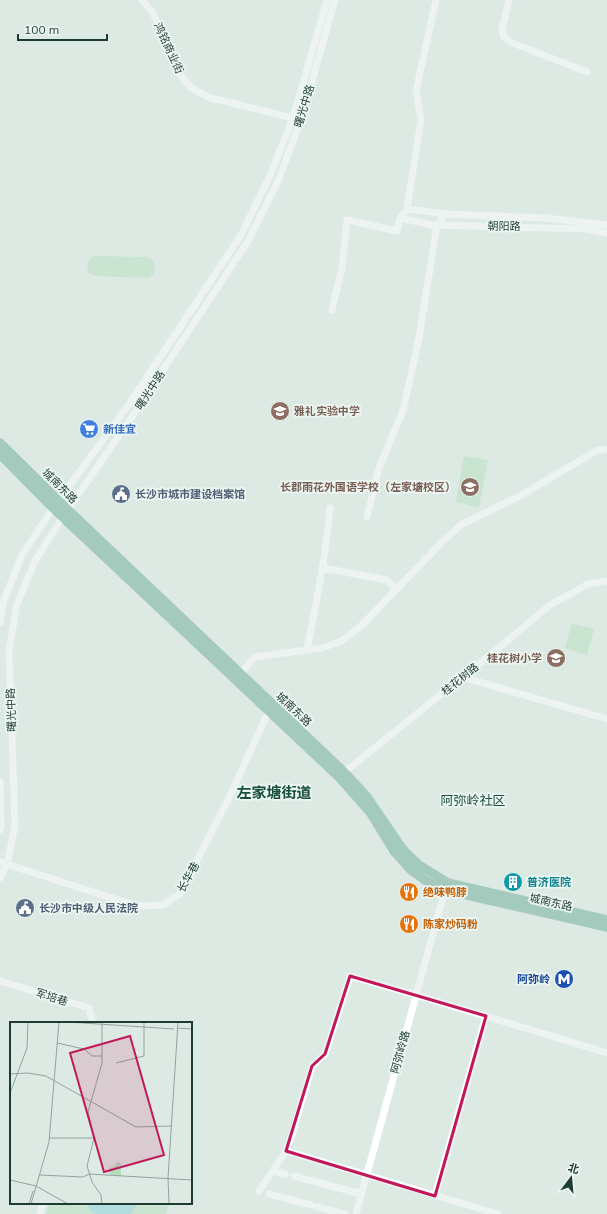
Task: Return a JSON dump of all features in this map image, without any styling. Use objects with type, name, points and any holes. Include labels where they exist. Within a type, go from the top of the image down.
[{"type":"main road","name":"城南东路","points":[[0,443],[66,514],[270,711],[367,797],[398,844],[419,865],[448,883],[607,920]]},
{"type":"main road","name":"城南东路","points":[[0,454],[56,504]]},
{"type":"main road","name":"城南东路","points":[[66,514],[240,674],[341,775],[365,807],[394,851],[418,875],[445,890],[607,927]]},
{"type":"street","name":"鸿铭商业街","points":[[142,0],[153,13],[179,74],[192,88],[207,97],[293,118]]},
{"type":"street","name":"曙光中路","points":[[0,623],[4,600],[22,555],[56,504],[127,407],[240,237],[269,178],[293,118],[327,0]]},
{"type":"street","name":"曙光中路","points":[[0,878],[3,863],[15,826],[9,651],[17,604],[34,561],[134,414],[248,241],[278,181],[298,127],[335,0]]},
{"type":"street","points":[[332,310],[342,268],[347,220],[397,231],[400,218],[407,209],[421,120],[416,91],[436,0]]},
{"type":"street","points":[[509,0],[502,30],[504,37],[510,42],[587,72]]},
{"type":"street","name":"朝阳路","points":[[407,209],[446,214],[546,218],[607,225]]},
{"type":"street","points":[[367,517],[379,468],[406,402],[419,338],[437,225],[446,214]]},
{"type":"street","name":"朝阳路","points":[[400,218],[432,225],[578,228],[607,233]]},
{"type":"street","points":[[240,674],[255,658],[322,648],[342,641],[362,625],[443,541],[462,524],[518,497],[596,451],[607,449]]},
{"type":"street","points":[[307,650],[328,538],[330,508]]},
{"type":"street","points":[[323,568],[387,580],[396,590]]},
{"type":"street","name":"桂花树路","points":[[341,775],[550,605],[588,584],[607,580]]},
{"type":"street","points":[[462,677],[607,718]]},
{"type":"street","name":"长华巷","points":[[3,863],[137,906],[163,904],[180,894],[230,798],[265,719],[270,711]]},
{"type":"street","points":[[0,782],[0,830]]},
{"type":"street","name":"阿弥岭路","points":[[356,1214],[445,890]]},
{"type":"street","points":[[259,1191],[286,1152],[312,1066],[325,1054],[350,976],[607,1053]]},
{"type":"street","name":"军培巷","points":[[0,981],[89,1008],[91,1022]]},
{"type":"street","points":[[435,1196],[486,1016]]},
{"type":"street","points":[[286,1152],[498,1214]]},
{"type":"street","points":[[273,1171],[285,1174]]},
{"type":"street","points":[[294,1176],[361,1194]]},
{"type":"street","points":[[269,1194],[345,1214]]},
{"type":"street","points":[[40,1214],[43,1204]]},
{"type":"highlighted area","points":[[350,976],[486,1016],[435,1196],[286,1151],[312,1066],[325,1054]]},
{"type":"green space","points":[[94,256],[146,257],[153,260],[155,270],[149,278],[94,276],[89,272],[87,266],[91,258]]},
{"type":"green space","points":[[464,456],[488,460],[479,507],[456,502]]},
{"type":"green space","points":[[572,623],[594,629],[587,655],[565,648]]},
{"type":"green space","points":[[49,1204],[169,1204],[166,1214],[46,1214]]},
{"type":"water","points":[[90,1204],[137,1204],[130,1214],[96,1214],[88,1207]]},
{"type":"place","name":"雅礼实验中学","points":[[280,411]]},
{"type":"place","name":"新佳宜","points":[[89,429]]},
{"type":"place","name":"长郡雨花外国语学校（左家塘校区）","points":[[470,487]]},
{"type":"place","name":"长沙市城市建设档案馆","points":[[121,494]]},
{"type":"place","name":"桂花树小学","points":[[556,658]]},
{"type":"place","name":"普济医院","points":[[513,882]]},
{"type":"place","name":"绝味鸭脖","points":[[409,892]]},
{"type":"place","name":"长沙市中级人民法院","points":[[25,908]]},
{"type":"place","name":"陈家炒码粉","points":[[409,924]]},
{"type":"place","name":"阿弥岭","points":[[564,979]]},
{"type":"district","name":"左家塘街道","points":[[274,793]]},
{"type":"district","name":"阿弥岭社区","points":[[473,800]]}]
